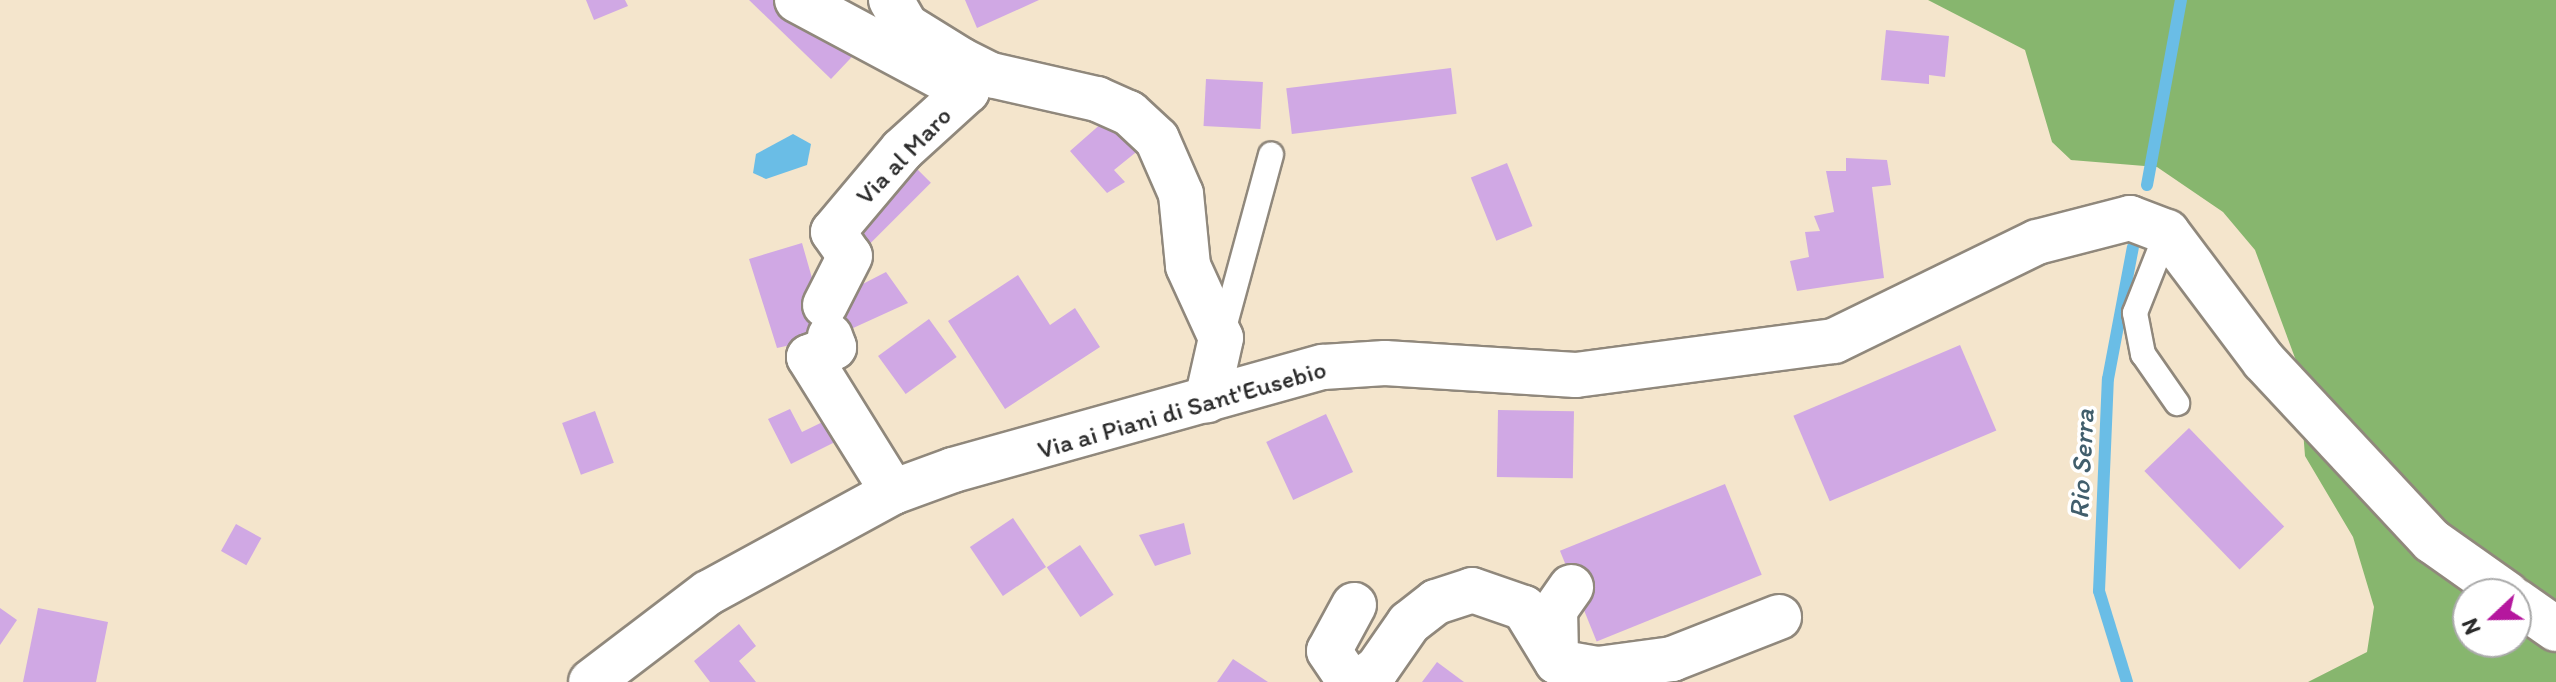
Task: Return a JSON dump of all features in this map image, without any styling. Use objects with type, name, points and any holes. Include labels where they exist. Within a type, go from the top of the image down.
[{"type":"street","name":"Via al Maro","points":[[797,0],[967,91],[902,150],[833,232],[850,256],[828,320],[834,347],[809,357],[893,492]]},
{"type":"street","points":[[891,0],[906,26],[991,75],[1097,99],[1143,123],[1171,163],[1188,266],[1221,338],[1207,400]]},
{"type":"street","name":"Via ai Piani di Sant'Eusebio","points":[[591,682],[708,593],[893,492],[1207,400],[1323,367],[1385,363],[1576,375],[1771,352],[1834,341],[2037,242],[2106,220],[2151,221],[2167,232]]},
{"type":"street","points":[[2167,232],[2264,361],[2422,529],[2486,578]]},
{"type":"street","points":[[1554,675],[1555,610],[1571,587]]},
{"type":"street","points":[[1354,605],[1329,651],[1347,678],[1361,680],[1377,669],[1409,623],[1436,602],[1472,590],[1524,608],[1554,675]]},
{"type":"street","points":[[2532,612],[2556,629]]},
{"type":"street","points":[[1554,675],[1672,659],[1779,617]]},
{"type":"lane","points":[[1221,338],[1271,155]]},
{"type":"lane","points":[[2167,232],[2135,313],[2143,354],[2177,403]]},
{"type":"green space","points":[[1928,0],[2556,0],[2556,682],[2308,682],[2367,652],[2374,607],[2353,537],[2305,456],[2298,366],[2255,250],[2223,212],[2157,167],[2071,160],[2052,142],[2025,50]]},
{"type":"water","points":[[793,134],[811,144],[807,165],[766,179],[753,173],[756,154]]},
{"type":"building","points":[[586,0],[625,0],[628,6],[594,20]]},
{"type":"building","points":[[749,0],[793,0],[865,43],[831,79]]},
{"type":"building","points":[[965,0],[1039,0],[977,28]]},
{"type":"building","points":[[1886,30],[1949,36],[1945,77],[1929,75],[1929,84],[1881,80]]},
{"type":"building","points":[[1451,68],[1457,114],[1292,134],[1286,88]]},
{"type":"building","points":[[1206,79],[1263,82],[1260,129],[1204,126]]},
{"type":"building","points":[[1103,122],[1140,149],[1114,170],[1125,182],[1107,193],[1070,151]]},
{"type":"building","points":[[904,156],[931,183],[869,245],[842,218]]},
{"type":"building","points":[[1846,158],[1887,160],[1891,185],[1872,187],[1884,278],[1797,291],[1790,261],[1809,257],[1805,232],[1820,231],[1814,216],[1834,212],[1826,171],[1846,171]]},
{"type":"building","points":[[1507,163],[1532,226],[1496,241],[1471,178]]},
{"type":"building","points":[[802,243],[820,306],[886,272],[908,303],[840,334],[777,348],[749,259]]},
{"type":"building","points":[[1018,275],[1050,325],[1075,308],[1100,347],[1005,409],[948,321]]},
{"type":"building","points":[[929,319],[957,357],[906,394],[878,356]]},
{"type":"building","points":[[1960,345],[1996,431],[1830,501],[1793,416]]},
{"type":"building","points":[[790,409],[802,432],[839,414],[849,435],[791,464],[768,419]]},
{"type":"building","points":[[1498,410],[1574,411],[1573,478],[1497,477]]},
{"type":"building","points":[[595,411],[614,463],[581,475],[562,423]]},
{"type":"building","points":[[1326,414],[1353,472],[1293,500],[1266,442]]},
{"type":"building","points":[[2189,428],[2284,527],[2240,570],[2144,471]]},
{"type":"building","points":[[1725,484],[1762,575],[1597,642],[1560,551]]},
{"type":"building","points":[[1013,518],[1046,567],[1003,596],[970,547]]},
{"type":"building","points":[[1184,523],[1191,554],[1155,566],[1139,535]]},
{"type":"building","points":[[236,524],[261,538],[246,565],[221,551]]},
{"type":"building","points":[[1080,545],[1114,595],[1080,617],[1047,567]]},
{"type":"building","points":[[0,608],[17,620],[0,645]]},
{"type":"building","points":[[38,608],[108,622],[96,682],[23,682]]},
{"type":"building","points":[[739,624],[756,646],[739,661],[756,682],[710,682],[694,661]]},
{"type":"building","points":[[1233,659],[1268,682],[1217,682]]},
{"type":"building","points":[[1437,662],[1464,682],[1422,682]]},
{"type":"waterway","name":"Rio Serra","points":[[2147,185],[2181,0]]},
{"type":"waterway","name":"Rio Serra","points":[[2127,682],[2099,591],[2108,379],[2133,247]]}]
